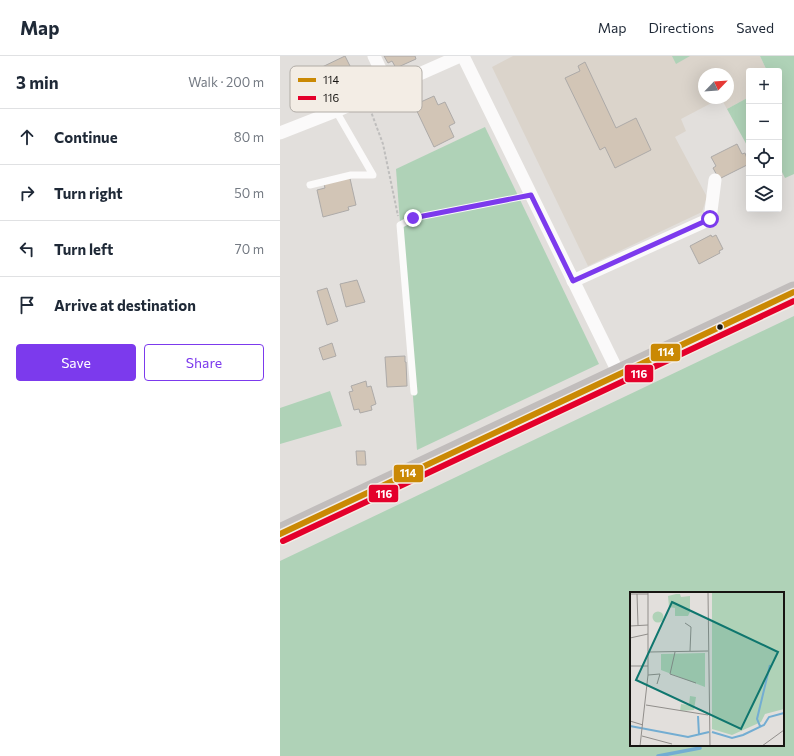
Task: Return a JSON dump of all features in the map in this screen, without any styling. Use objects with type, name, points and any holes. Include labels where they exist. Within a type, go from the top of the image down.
[{"type":"main road","points":[[280,534],[794,292]]},
{"type":"street","points":[[374,56],[379,66]]},
{"type":"street","points":[[422,73],[460,56]]},
{"type":"street","points":[[463,56],[619,374]]},
{"type":"street","points":[[280,133],[333,112]]},
{"type":"street","points":[[573,281],[710,219],[715,180]]},
{"type":"lane","points":[[310,185],[351,175],[373,175],[337,112]]},
{"type":"lane","points":[[414,392],[400,225],[413,218],[531,195]]},
{"type":"path","points":[[371,112],[383,144],[392,181],[400,225]]},
{"type":"shaded area","points":[[513,56],[760,56],[766,68],[746,68],[746,99],[727,109],[724,104],[734,104],[734,68],[698,68],[698,104],[710,104],[681,119],[686,131],[675,137],[707,197],[702,212],[588,266],[492,67]]},
{"type":"green space","points":[[672,56],[690,56],[676,64]]},
{"type":"green space","points":[[760,56],[794,56],[794,174],[785,178],[782,172],[782,68],[766,68]]},
{"type":"green space","points":[[746,99],[746,144],[727,109]]},
{"type":"green space","points":[[485,127],[599,364],[417,450],[396,169]]},
{"type":"green space","points":[[794,316],[794,756],[280,756],[280,561]]},
{"type":"green space","points":[[330,391],[342,426],[280,444],[280,408]]},
{"type":"building","points":[[345,56],[350,66],[324,66]]},
{"type":"building","points":[[384,56],[415,56],[416,59],[400,66],[395,66],[392,61],[388,63]]},
{"type":"building","points":[[585,62],[616,128],[636,118],[651,150],[615,168],[605,147],[600,150],[565,78],[580,71],[578,66]]},
{"type":"building","points":[[434,96],[438,105],[445,102],[455,123],[449,126],[454,137],[434,147],[417,112],[422,112],[422,101]]},
{"type":"building","points":[[737,144],[742,154],[745,153],[746,166],[719,179],[713,168],[716,166],[711,157]]},
{"type":"building","points":[[349,174],[356,205],[348,207],[349,210],[323,217],[317,190],[325,188],[323,180]]},
{"type":"building","points":[[711,235],[712,237],[716,235],[723,249],[719,251],[720,253],[699,264],[690,246]]},
{"type":"building","points":[[357,280],[365,302],[346,307],[340,284]]},
{"type":"building","points":[[327,288],[338,321],[327,325],[317,291]]},
{"type":"building","points":[[332,343],[336,356],[323,360],[319,348]]},
{"type":"building","points":[[405,356],[407,386],[387,387],[385,357]]},
{"type":"building","points":[[366,381],[367,387],[371,386],[376,404],[371,406],[372,410],[360,413],[359,409],[354,410],[349,392],[353,391],[351,386]]},
{"type":"building","points":[[356,451],[365,451],[366,465],[357,465]]},
{"type":"waterway","points":[[658,756],[700,748]]},
{"type":"transit line","name":"114","points":[[280,534],[794,292]]},
{"type":"transit line","name":"116","points":[[283,541],[794,301]]},
{"type":"route","points":[[413,218],[531,195],[573,281],[710,219]]}]
